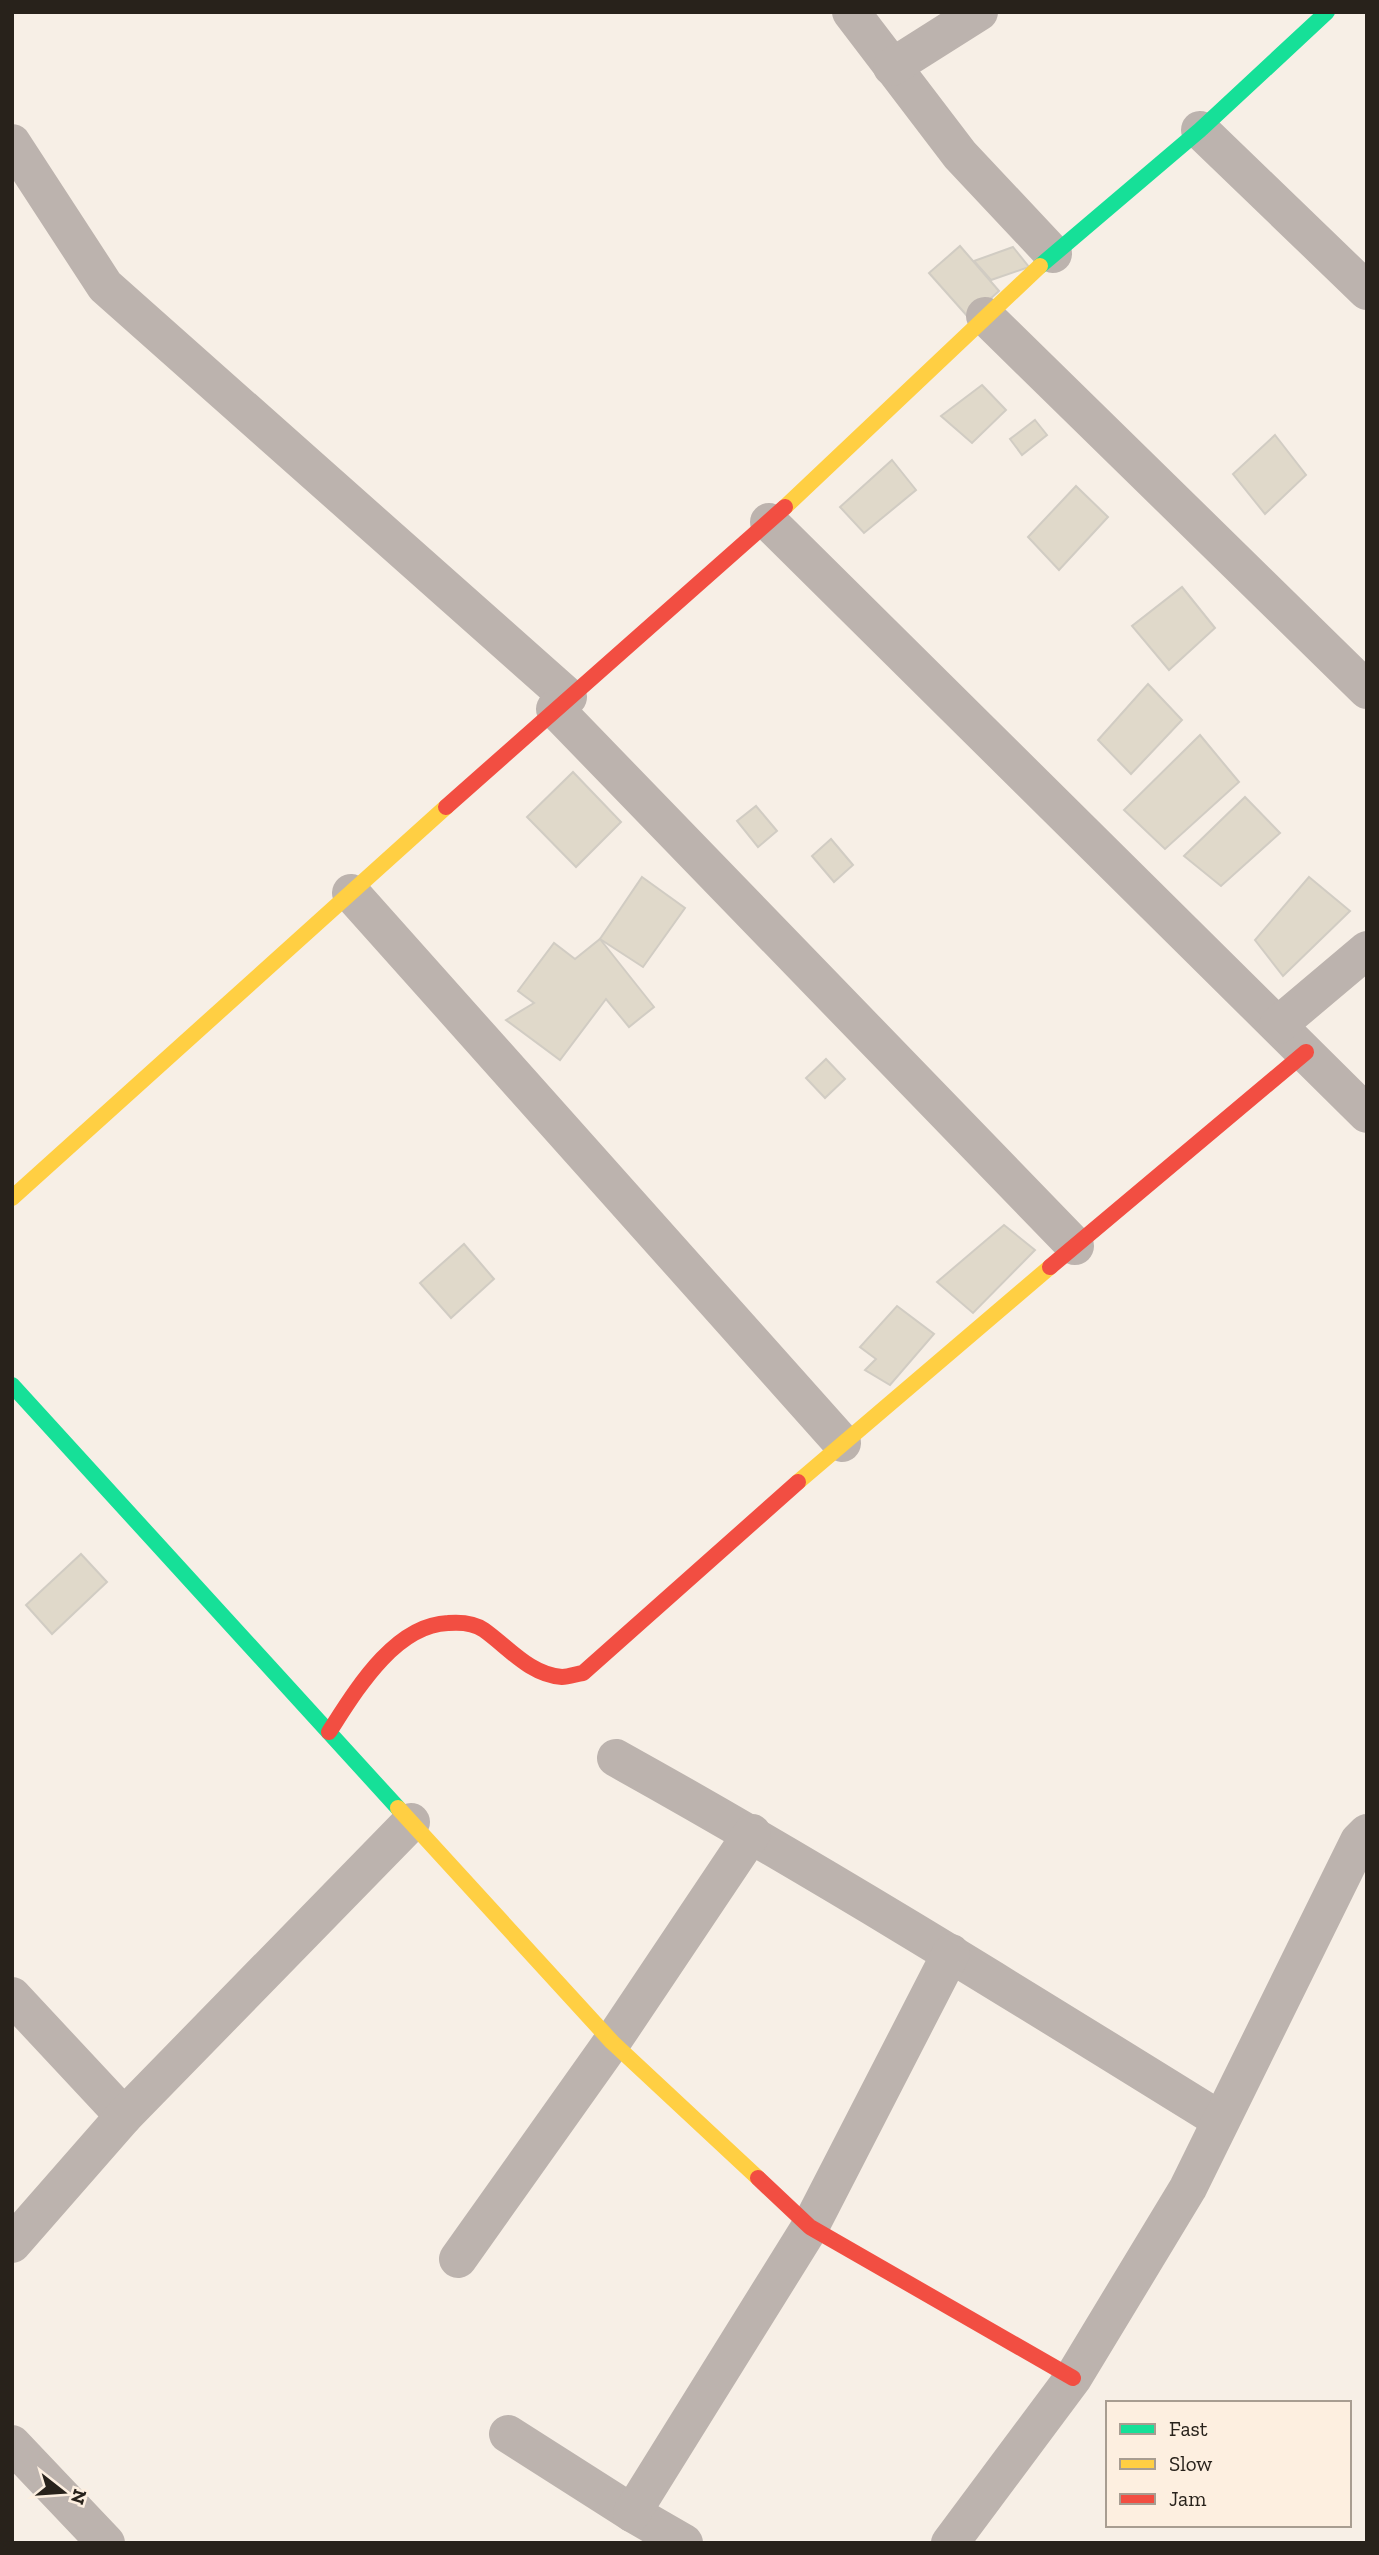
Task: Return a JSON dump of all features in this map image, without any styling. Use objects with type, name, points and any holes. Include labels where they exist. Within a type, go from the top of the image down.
[{"type":"street","points":[[851,12],[960,155],[1052,254]]},
{"type":"street","points":[[892,66],[979,12]]},
{"type":"street","points":[[12,1198],[562,703],[769,522],[1052,254],[1200,130],[1327,12]]},
{"type":"street","points":[[1200,130],[1367,290]]},
{"type":"street","points":[[12,143],[105,286],[562,703],[1075,1246]]},
{"type":"street","points":[[985,316],[1367,690]]},
{"type":"street","points":[[769,522],[1367,1114]]},
{"type":"street","points":[[351,893],[842,1443]]},
{"type":"street","points":[[1278,1025],[1367,950]]},
{"type":"street","points":[[329,1732],[359,1688],[383,1660],[408,1636],[430,1624],[449,1621],[482,1629],[493,1640],[544,1672],[564,1677],[583,1672],[842,1443],[1306,1052]]},
{"type":"street","points":[[12,1385],[612,2042],[810,2227],[1073,2378]]},
{"type":"street","points":[[616,1758],[752,1833],[1220,2120]]},
{"type":"street","points":[[12,2244],[124,2116],[411,1822]]},
{"type":"street","points":[[458,2259],[612,2042],[752,1833]]},
{"type":"street","points":[[950,2543],[1073,2378],[1188,2188],[1359,1841],[1367,1833]]},
{"type":"street","points":[[632,2513],[810,2227],[951,1953]]},
{"type":"street","points":[[12,1996],[124,2116]]},
{"type":"street","points":[[508,2434],[684,2543]]},
{"type":"street","points":[[12,2444],[106,2543]]},
{"type":"building","points":[[960,246],[999,291],[969,318],[929,273]]},
{"type":"building","points":[[1013,247],[1029,267],[991,280],[974,261]]},
{"type":"building","points":[[982,385],[1006,410],[972,443],[941,416]]},
{"type":"building","points":[[1035,420],[1047,435],[1022,455],[1010,439]]},
{"type":"building","points":[[1275,435],[1306,475],[1265,514],[1233,474]]},
{"type":"building","points":[[892,460],[916,490],[864,533],[840,507]]},
{"type":"building","points":[[1076,486],[1108,517],[1059,570],[1028,537]]},
{"type":"building","points":[[1182,587],[1215,628],[1169,670],[1132,626]]},
{"type":"building","points":[[1148,684],[1182,720],[1131,774],[1098,740]]},
{"type":"building","points":[[1200,735],[1239,782],[1165,849],[1124,810]]},
{"type":"building","points":[[573,772],[621,822],[576,867],[527,817]]},
{"type":"building","points":[[1245,797],[1280,833],[1221,886],[1184,856]]},
{"type":"building","points":[[756,806],[777,831],[758,847],[737,821]]},
{"type":"building","points":[[831,839],[853,865],[834,882],[812,856]]},
{"type":"building","points":[[642,877],[685,908],[643,967],[600,939]]},
{"type":"building","points":[[1309,877],[1350,911],[1283,976],[1255,940]]},
{"type":"building","points":[[600,939],[654,1007],[629,1027],[606,999],[560,1060],[506,1020],[534,1003],[518,991],[554,943],[575,959]]},
{"type":"building","points":[[826,1059],[845,1079],[825,1098],[806,1078]]},
{"type":"building","points":[[1004,1225],[1035,1250],[973,1313],[937,1282]]},
{"type":"building","points":[[464,1244],[494,1279],[451,1318],[420,1283]]},
{"type":"building","points":[[897,1306],[934,1334],[890,1385],[865,1370],[876,1359],[860,1347]]},
{"type":"building","points":[[81,1554],[107,1582],[52,1634],[26,1605]]},
{"type":"traffic: fast","points":[[1040,266],[1200,130],[1327,12]]},
{"type":"traffic: fast","points":[[12,1385],[398,1808]]},
{"type":"traffic: slow","points":[[785,507],[1040,266]]},
{"type":"traffic: slow","points":[[12,1198],[446,807]]},
{"type":"traffic: slow","points":[[798,1482],[1050,1267]]},
{"type":"traffic: slow","points":[[398,1808],[612,2042],[758,2178]]},
{"type":"traffic: jam","points":[[446,807],[785,507]]},
{"type":"traffic: jam","points":[[1050,1267],[1306,1052]]},
{"type":"traffic: jam","points":[[329,1732],[378,1663],[410,1635],[428,1627],[453,1623],[471,1624],[484,1630],[520,1659],[540,1671],[562,1677],[583,1673],[798,1482]]},
{"type":"traffic: jam","points":[[758,2178],[810,2227],[1073,2378]]}]
